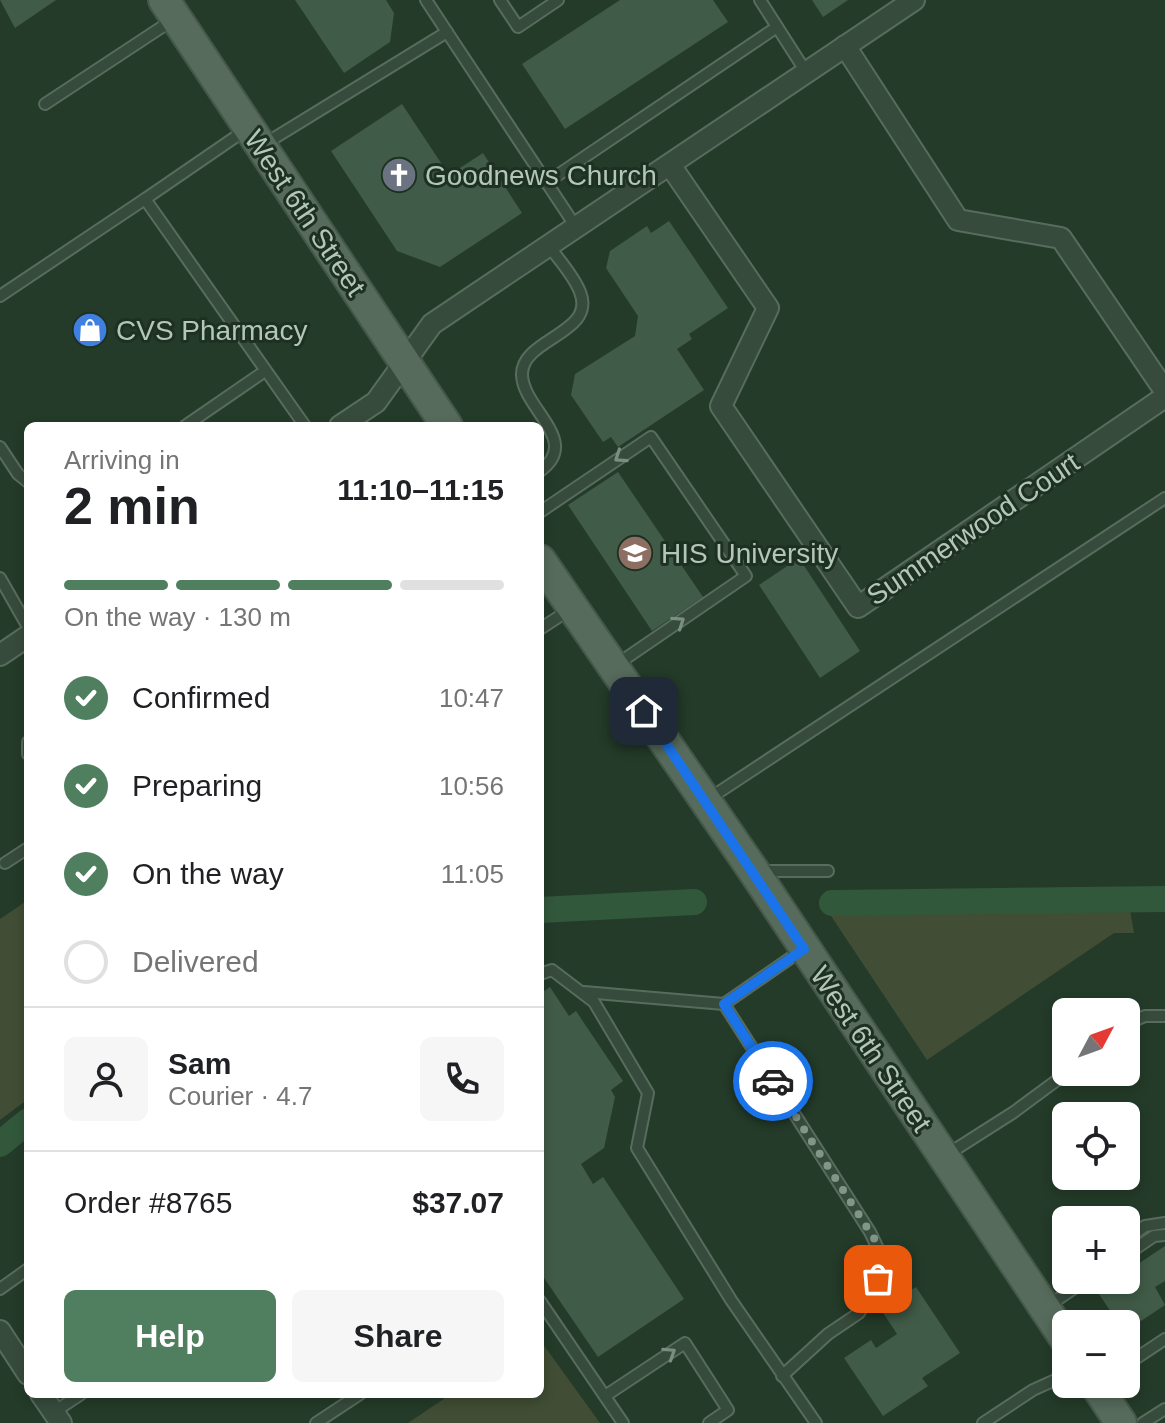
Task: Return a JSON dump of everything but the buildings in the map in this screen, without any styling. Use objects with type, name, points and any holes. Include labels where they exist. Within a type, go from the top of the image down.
[{"type":"main road","name":"West 6th Street","points":[[169,9],[444,422]]},
{"type":"main road","name":"West 6th Street","points":[[544,566],[753,870],[1052,1319]]},
{"type":"main road","points":[[1104,1398],[1121,1423]]},
{"type":"street","points":[[346,422],[376,402],[432,324],[912,1]]},
{"type":"street","points":[[845,46],[958,220],[1061,238],[1165,391]]},
{"type":"street","name":"Summerwood Court","points":[[670,165],[768,308],[721,406],[858,607],[1165,397]]},
{"type":"street","points":[[0,655],[24,639]]},
{"type":"street","points":[[0,1331],[24,1368]]},
{"type":"street","points":[[44,1398],[57,1418]]},
{"type":"lane","points":[[426,0],[576,227]]},
{"type":"lane","points":[[500,0],[518,27],[558,0]]},
{"type":"lane","points":[[760,0],[806,72]]},
{"type":"lane","points":[[45,104],[169,9]]},
{"type":"lane","points":[[546,183],[777,27]]},
{"type":"lane","points":[[0,296],[145,199],[447,32]]},
{"type":"lane","points":[[145,199],[302,422]]},
{"type":"lane","points":[[544,468],[557,448],[553,432],[525,391],[522,373],[528,356],[575,323],[582,308],[581,293],[549,246]]},
{"type":"lane","points":[[191,422],[265,371]]},
{"type":"lane","points":[[544,509],[651,437],[746,576],[614,666]]},
{"type":"lane","points":[[0,447],[24,479]]},
{"type":"lane","points":[[706,801],[1165,498]]},
{"type":"lane","points":[[0,578],[24,620]]},
{"type":"lane","points":[[544,626],[574,607]]},
{"type":"lane","points":[[5,863],[24,851]]},
{"type":"lane","points":[[753,870],[828,871]]},
{"type":"lane","points":[[583,992],[724,1004],[804,949]]},
{"type":"lane","points":[[544,973],[552,970],[594,1002],[648,1093],[637,1148],[782,1376],[816,1423]]},
{"type":"lane","points":[[724,1004],[870,1232],[881,1255],[878,1279],[859,1313],[828,1334],[782,1376]]},
{"type":"lane","points":[[1140,1018],[1165,1016]]},
{"type":"lane","points":[[944,1157],[1052,1084]]},
{"type":"lane","points":[[1140,1230],[1165,1223]]},
{"type":"lane","points":[[1140,1246],[1154,1236],[1165,1235]]},
{"type":"lane","points":[[0,1289],[24,1272]]},
{"type":"lane","points":[[1045,1308],[1066,1294]]},
{"type":"lane","points":[[544,1307],[623,1423]]},
{"type":"lane","points":[[1140,1356],[1165,1339]]},
{"type":"lane","points":[[605,1396],[685,1343],[728,1410],[709,1423]]},
{"type":"lane","points":[[983,1423],[1033,1390],[1052,1381]]},
{"type":"lane","points":[[57,1418],[77,1398]]},
{"type":"lane","points":[[316,1423],[354,1398]]},
{"type":"lane","points":[[1143,1423],[1165,1409]]},
{"type":"green space","points":[[24,903],[24,1102],[0,1120],[0,919]]},
{"type":"green space","points":[[827,910],[1130,910],[1134,933],[1114,933],[927,1060]]},
{"type":"green space","points":[[544,1346],[600,1423],[408,1423],[445,1398],[544,1398]]},
{"type":"waterway","points":[[832,903],[1165,899]]},
{"type":"waterway","points":[[544,910],[694,902]]},
{"type":"waterway","points":[[0,1144],[24,1124]]},
{"type":"way so far","points":[[773,1081],[877,1243],[881,1255],[878,1279]]},
{"type":"place","name":"Goodnews Church","points":[[399,175]]},
{"type":"place","name":"CVS Pharmacy","points":[[90,330]]},
{"type":"place","name":"HIS University","points":[[635,553]]},
{"type":"route","points":[[644,711],[804,949],[724,1004],[773,1081]]}]
